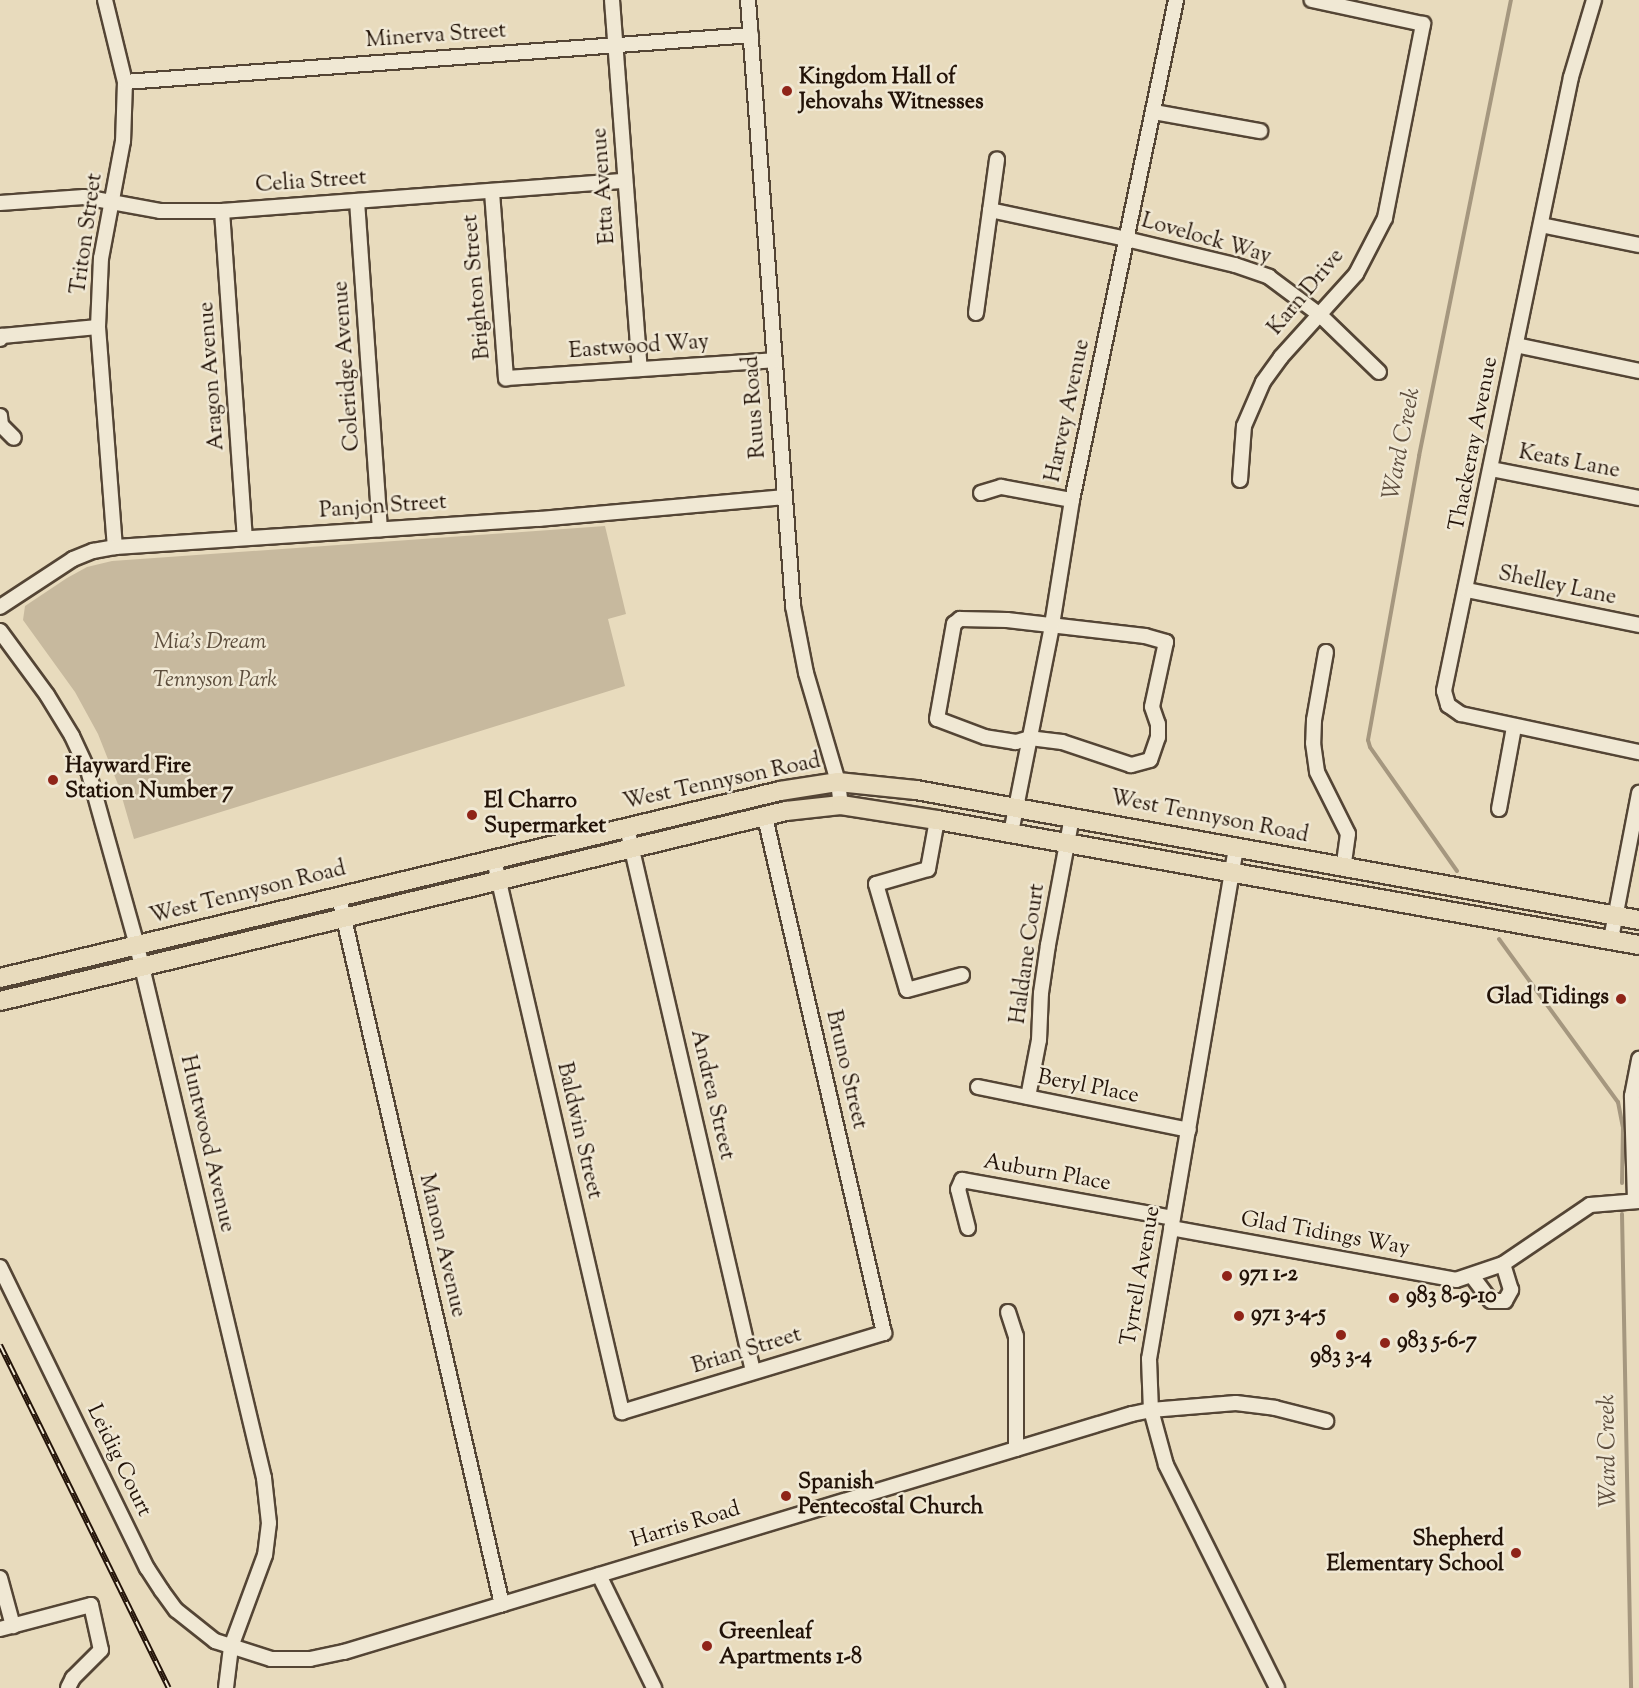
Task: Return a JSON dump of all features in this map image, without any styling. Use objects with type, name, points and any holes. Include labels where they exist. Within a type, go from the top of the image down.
[{"type":"main road","name":"West Tennyson Road","points":[[0,978],[780,791],[838,782],[900,787],[1639,920]]},
{"type":"main road","name":"West Tennyson Road","points":[[0,1001],[786,812],[841,805],[937,820],[1639,945]]},
{"type":"street","name":"Triton Street","points":[[105,0],[125,82],[123,141],[101,258],[98,327],[115,547]]},
{"type":"street","name":"Etta Avenue","points":[[612,0],[639,369]]},
{"type":"street","name":"Ruus Road","points":[[748,0],[794,606],[806,673],[838,782],[841,805]]},
{"type":"street","name":"Harvey Avenue","points":[[1011,833],[1052,625],[1072,500],[1176,0]]},
{"type":"street","name":"Karn Drive","points":[[1240,480],[1244,426],[1263,382],[1281,357],[1356,274],[1384,218],[1423,24],[1312,0]]},
{"type":"street","name":"Thackeray Avenue","points":[[1594,0],[1571,76],[1467,590],[1444,691],[1449,705],[1461,714],[1639,752]]},
{"type":"street","name":"Minerva Street","points":[[125,82],[751,35]]},
{"type":"street","points":[[1154,112],[1260,130]]},
{"type":"street","points":[[976,313],[997,159]]},
{"type":"street","name":"Celia Street","points":[[0,203],[84,197],[160,211],[222,211],[625,181]]},
{"type":"street","name":"Brighton Street","points":[[492,192],[506,378]]},
{"type":"street","points":[[0,198],[0,203]]},
{"type":"street","name":"Coleridge Avenue","points":[[357,201],[380,529]]},
{"type":"street","name":"Lovelock Way","points":[[990,210],[1235,265],[1269,277],[1320,315],[1379,372]]},
{"type":"street","name":"Aragon Avenue","points":[[222,211],[245,537]]},
{"type":"street","points":[[1541,225],[1639,245]]},
{"type":"street","points":[[0,339],[2,336],[98,327]]},
{"type":"street","points":[[1516,345],[1639,371]]},
{"type":"street","name":"Eastwood Way","points":[[506,378],[774,360]]},
{"type":"street","points":[[0,416],[1,425],[14,438]]},
{"type":"street","name":"Keats Lane","points":[[1491,469],[1639,498]]},
{"type":"street","points":[[981,493],[1001,487],[1072,500]]},
{"type":"street","name":"Panjon Street","points":[[0,607],[74,559],[93,551],[115,547],[575,516],[784,497]]},
{"type":"street","name":"Shelley Lane","points":[[1467,590],[1639,625]]},
{"type":"street","points":[[960,619],[1052,625],[1145,636],[1166,642],[1152,707],[1158,724],[1158,737],[1150,760],[1131,765],[1062,742],[1030,738],[1016,742],[985,737],[937,719],[954,624],[960,619]]},
{"type":"street","name":"Huntwood Avenue","points":[[0,631],[47,695],[72,736],[88,770],[137,946],[268,1502],[269,1522],[265,1555],[231,1647],[226,1688]]},
{"type":"street","points":[[1326,652],[1314,720],[1313,743],[1317,772],[1348,834],[1343,868]]},
{"type":"street","points":[[1498,809],[1514,727]]},
{"type":"street","points":[[1611,939],[1639,793]]},
{"type":"street","name":"Bruno Street","points":[[765,817],[884,1333]]},
{"type":"street","name":"Haldane Court","points":[[1028,1097],[1039,1040],[1042,983],[1072,817]]},
{"type":"street","points":[[937,820],[928,869],[876,884],[907,990],[962,975]]},
{"type":"street","name":"Andrea Street","points":[[627,828],[753,1371]]},
{"type":"street","name":"Tyrrell Avenue","points":[[1236,848],[1149,1359],[1152,1410],[1166,1465],[1277,1688]]},
{"type":"street","name":"Baldwin Street","points":[[494,860],[622,1412]]},
{"type":"street","name":"Manon Avenue","points":[[339,897],[502,1604]]},
{"type":"street","points":[[1637,1200],[1632,1096],[1639,1059]]},
{"type":"street","name":"Beryl Place","points":[[978,1087],[1189,1130]]},
{"type":"street","name":"Auburn Place","points":[[968,1228],[958,1189],[962,1180],[1172,1223]]},
{"type":"street","name":"Glad Tidings Way","points":[[1172,1223],[1456,1280],[1503,1264],[1590,1205],[1637,1200]]},
{"type":"street","points":[[1472,1276],[1491,1301],[1504,1301],[1511,1290],[1503,1264]]},
{"type":"street","name":"Leidig Court","points":[[0,1267],[147,1568],[176,1610],[214,1641],[231,1647]]},
{"type":"street","points":[[1008,1312],[1016,1336],[1016,1449]]},
{"type":"street","name":"Brian Street","points":[[622,1412],[884,1333]]},
{"type":"street","name":"Harris Road","points":[[231,1647],[271,1659],[318,1658],[1152,1410],[1236,1403],[1275,1408],[1326,1421]]},
{"type":"street","points":[[598,1575],[654,1688]]},
{"type":"street","points":[[0,1578],[6,1627],[91,1605],[101,1650],[68,1686]]},
{"type":"green space","name":"Tennyson Park","points":[[605,526],[626,614],[608,619],[625,686],[134,839],[119,787],[98,734],[75,692],[23,620],[25,606],[67,578],[87,567],[112,561]]},
{"type":"waterway","name":"Ward Creek","points":[[1457,871],[1370,747],[1368,740],[1419,456],[1511,0]]},
{"type":"waterway","name":"Ward Creek","points":[[1499,939],[1618,1102],[1623,1127],[1622,1183]]},
{"type":"waterway","name":"Ward Creek","points":[[1622,1214],[1631,1688]]},
{"type":"railway","points":[[0,1345],[169,1688]]},
{"type":"place","name":"Kingdom Hall of Jehovahs Witnesses","points":[[787,91]]},
{"type":"place","name":"Hayward Fire Station Number 7","points":[[53,780]]},
{"type":"place","name":"El Charro Supermarket","points":[[472,815]]},
{"type":"place","name":"Glad Tidings","points":[[1621,999]]},
{"type":"place","name":"971 1-2","points":[[1227,1276]]},
{"type":"place","name":"983 8-9-10","points":[[1394,1298]]},
{"type":"place","name":"971 3-4-5","points":[[1239,1316]]},
{"type":"place","name":"983 3-4","points":[[1341,1335]]},
{"type":"place","name":"983 5-6-7","points":[[1385,1343]]},
{"type":"place","name":"Spanish Pentecostal Church","points":[[786,1496]]},
{"type":"place","name":"Shepherd Elementary School","points":[[1516,1553]]},
{"type":"place","name":"Greenleaf Apartments 1-8","points":[[707,1646]]},
{"type":"park label","name":"Mia's Dream","points":[[210,644]]}]
